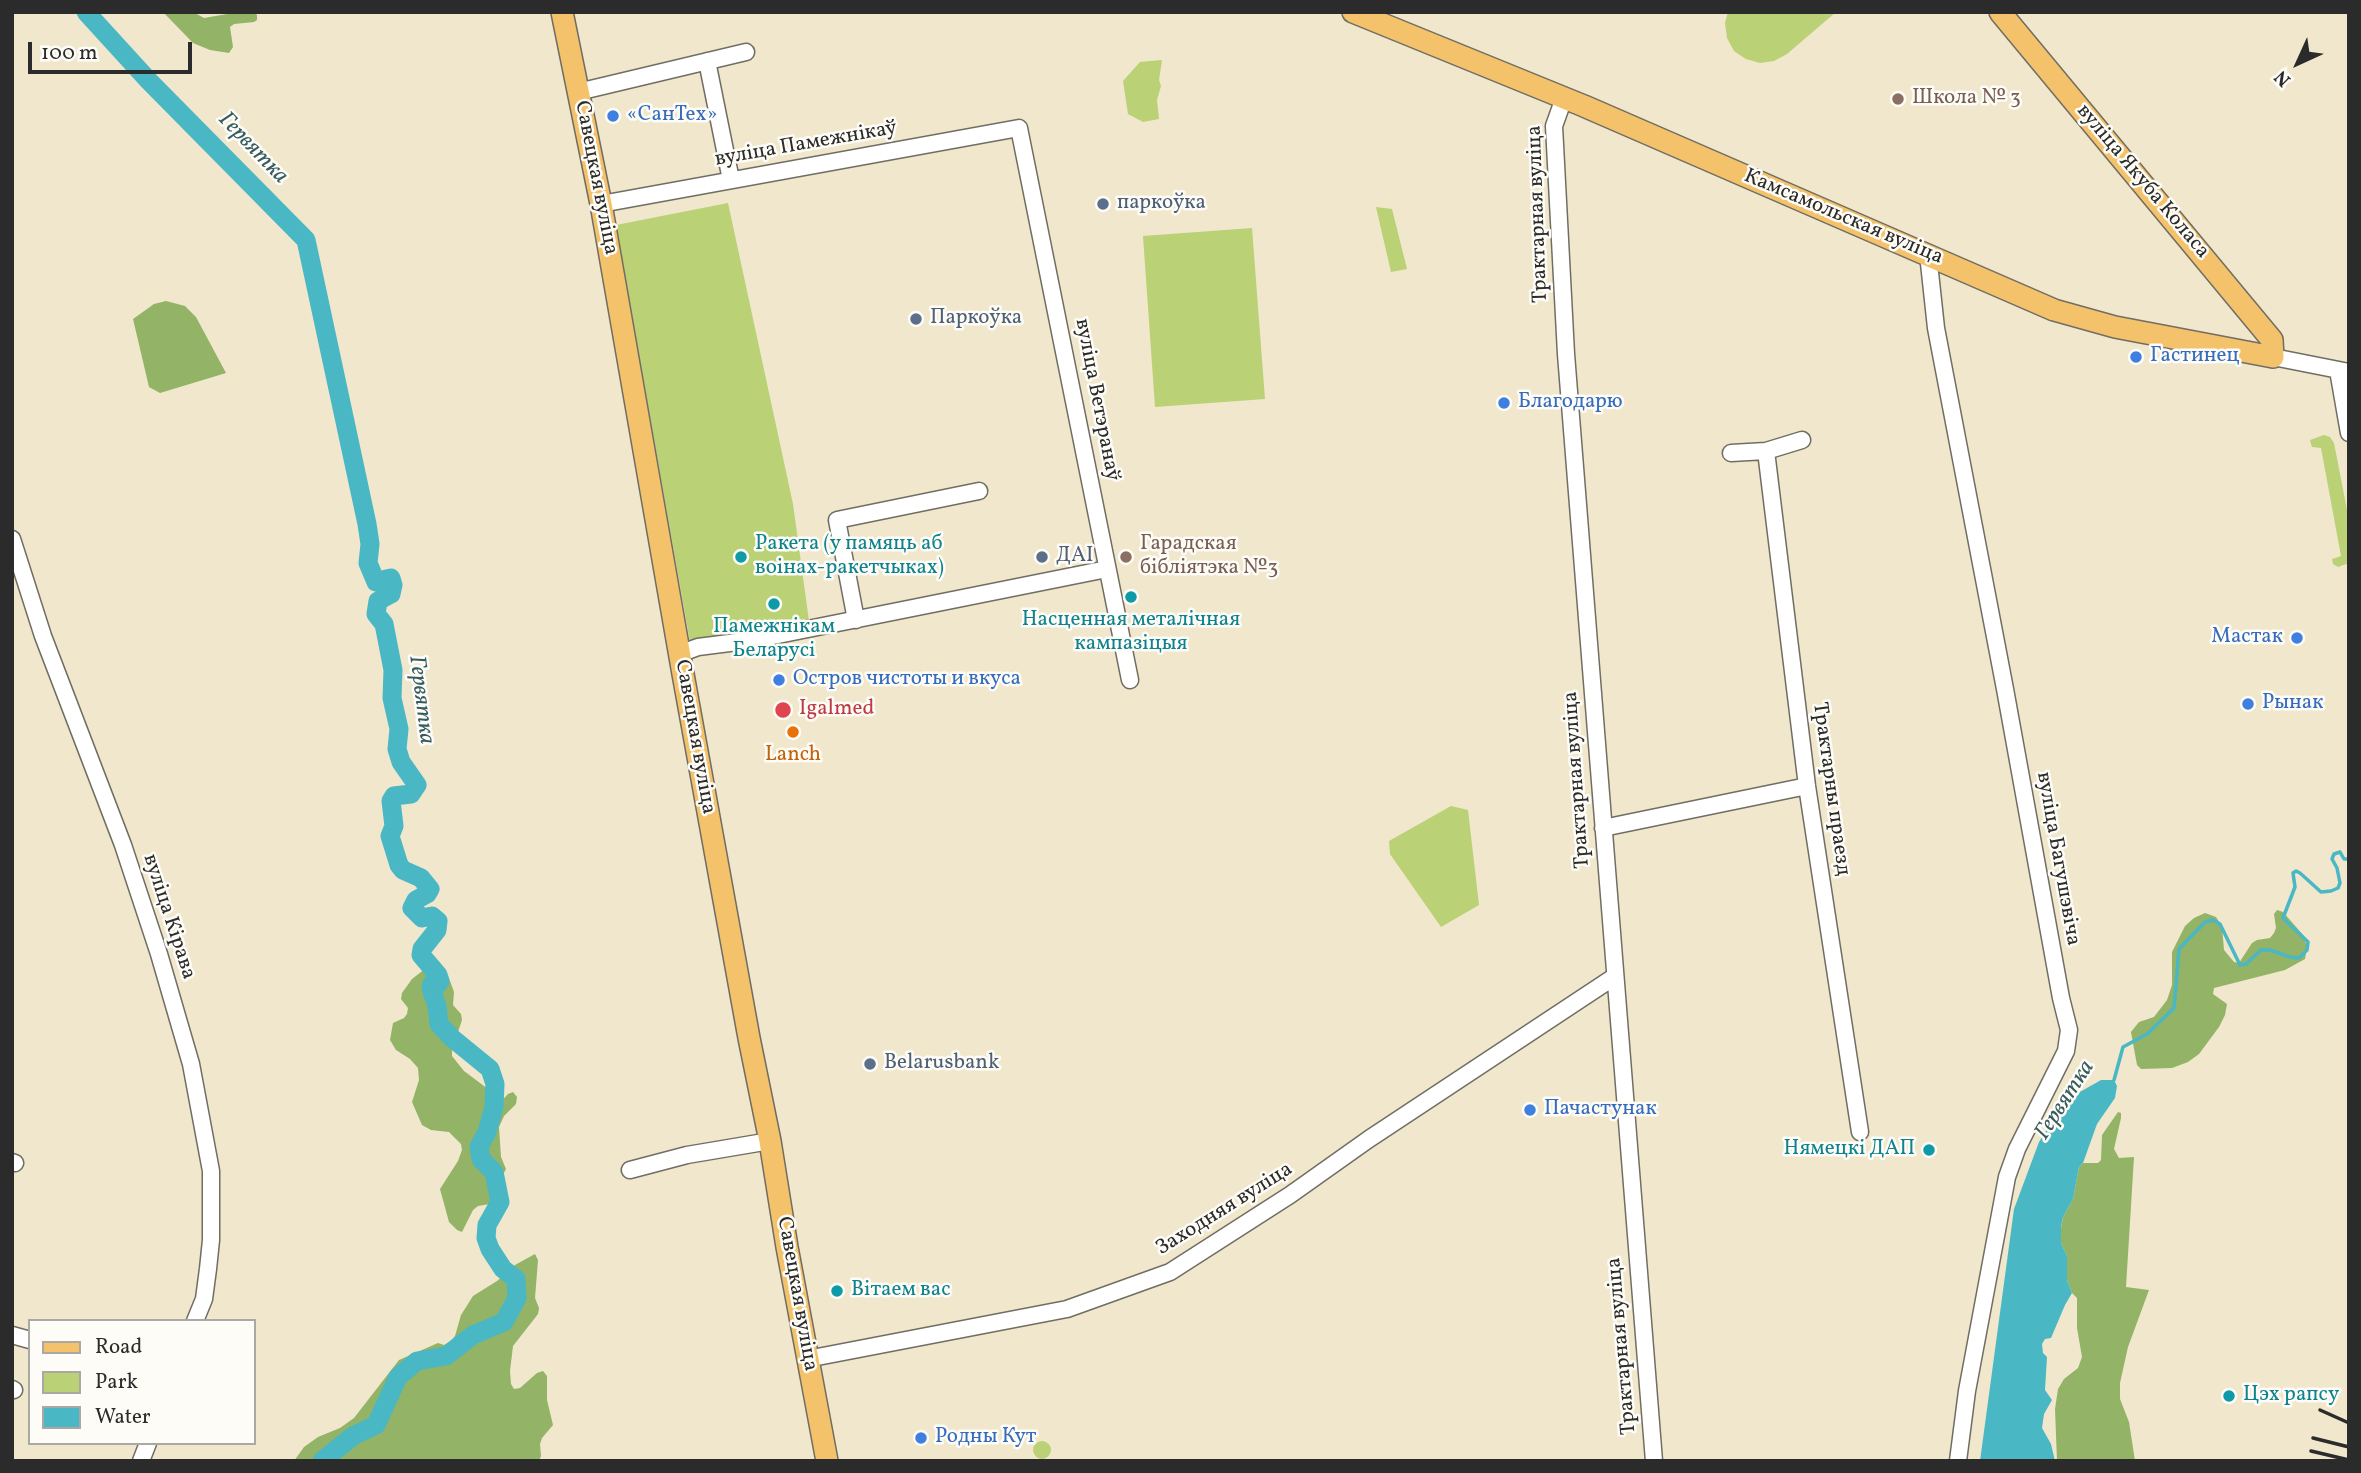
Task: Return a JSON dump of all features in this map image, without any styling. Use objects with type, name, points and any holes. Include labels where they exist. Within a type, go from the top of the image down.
[{"type":"main road","name":"Савецкая вуліца","points":[[562,12],[601,204],[679,654],[749,1038],[771,1141],[807,1359],[827,1461]]},
{"type":"main road","name":"Камсамольская вуліца","points":[[1353,12],[1564,98],[2054,310],[2083,320],[2273,357]]},
{"type":"main road","name":"вуліца Якуба Коласа","points":[[2000,12],[2272,340],[2273,357]]},
{"type":"street","points":[[578,92],[746,52]]},
{"type":"street","points":[[707,61],[731,180]]},
{"type":"street","name":"Трактарная вуліца","points":[[1564,98],[1554,126],[1566,354],[1654,1461]]},
{"type":"street","name":"вуліца Памежнікаў","points":[[601,204],[1019,128]]},
{"type":"street","name":"вуліца Ветэранаў","points":[[1019,128],[1130,680]]},
{"type":"street","name":"вуліца Багушэвіча","points":[[1928,254],[1936,328],[2069,1030],[2066,1051],[2017,1149],[2007,1177],[1966,1391],[1958,1461]]},
{"type":"street","name":"Камсамольская вуліца","points":[[2273,357],[2343,371]]},
{"type":"street","points":[[2343,371],[2349,433]]},
{"type":"street","points":[[1731,453],[1766,451],[1801,440]]},
{"type":"street","name":"Трактарны праезд","points":[[1766,451],[1807,786],[1860,1132]]},
{"type":"street","points":[[856,620],[837,520],[979,491]]},
{"type":"street","name":"вуліца Кірава","points":[[12,539],[43,636],[124,845],[191,1063],[211,1171],[211,1240],[204,1298],[196,1319]]},
{"type":"street","points":[[679,654],[698,647],[753,640],[1107,569]]},
{"type":"street","points":[[1602,828],[1807,786]]},
{"type":"street","name":"Заходняя вуліца","points":[[807,1359],[1067,1309],[1170,1272],[1290,1195],[1369,1139],[1614,977]]},
{"type":"street","points":[[630,1170],[687,1155],[771,1141]]},
{"type":"green space","points":[[163,12],[193,12],[204,18],[254,12],[257,20],[230,27],[233,47],[229,53],[210,50],[193,43]]},
{"type":"green space","points":[[1728,12],[1836,12],[1787,54],[1774,61],[1760,63],[1746,59],[1734,51],[1727,38],[1725,23]]},
{"type":"green space","points":[[1162,60],[1159,80],[1161,86],[1157,100],[1159,119],[1143,122],[1128,114],[1123,81],[1140,62]]},
{"type":"green space","points":[[728,203],[793,504],[809,621],[690,642],[616,225]]},
{"type":"green space","points":[[1376,207],[1392,209],[1407,269],[1391,272]]},
{"type":"green space","points":[[1252,228],[1265,399],[1155,407],[1143,236]]},
{"type":"green space","points":[[166,301],[185,306],[196,317],[226,373],[160,393],[149,387],[133,319],[154,304]]},
{"type":"green space","points":[[2324,435],[2330,437],[2334,443],[2349,520],[2349,563],[2338,567],[2333,564],[2332,559],[2341,556],[2321,448],[2312,447],[2310,440]]},
{"type":"green space","points":[[1451,806],[1468,810],[1479,905],[1441,927],[1390,854],[1389,841]]},
{"type":"green space","points":[[2277,910],[2283,912],[2304,936],[2307,948],[2305,959],[2285,970],[2214,988],[2213,994],[2227,1004],[2225,1015],[2199,1054],[2172,1068],[2141,1069],[2137,1065],[2131,1032],[2139,1022],[2154,1017],[2167,1000],[2172,985],[2172,952],[2185,926],[2205,913],[2216,917],[2222,927],[2224,950],[2234,962],[2239,963],[2252,943],[2270,938],[2274,933],[2274,914]]},
{"type":"green space","points":[[425,969],[442,972],[450,981],[454,992],[453,1005],[461,1014],[462,1020],[452,1056],[464,1071],[488,1089],[486,1111],[492,1111],[508,1094],[513,1092],[517,1097],[516,1104],[504,1116],[499,1127],[501,1157],[506,1169],[500,1180],[498,1199],[496,1203],[478,1206],[473,1210],[462,1232],[449,1222],[440,1189],[458,1161],[461,1144],[449,1132],[431,1130],[422,1125],[412,1102],[419,1080],[418,1068],[396,1050],[390,1040],[393,1023],[407,1014],[408,1008],[401,999],[402,993],[412,979]]},
{"type":"green space","points":[[2118,1112],[2121,1113],[2121,1118],[2114,1149],[2119,1158],[2134,1157],[2126,1287],[2149,1290],[2128,1347],[2120,1383],[2120,1399],[2129,1422],[2135,1461],[2057,1461],[2055,1409],[2058,1389],[2064,1379],[2078,1368],[2082,1357],[2077,1328],[2077,1298],[2067,1280],[2067,1256],[2061,1243],[2061,1228],[2063,1217],[2073,1199],[2079,1167],[2083,1163],[2098,1163],[2101,1160],[2102,1135]]},
{"type":"green space","points":[[535,1254],[538,1260],[535,1298],[538,1314],[513,1346],[510,1371],[514,1389],[520,1388],[537,1373],[543,1371],[547,1376],[547,1400],[553,1425],[542,1438],[539,1461],[294,1461],[304,1447],[354,1418],[399,1360],[438,1343],[444,1345],[450,1342],[455,1336],[461,1315],[473,1296],[497,1281],[515,1265]]},
{"type":"green space","points":[[1042,1441],[1048,1444],[1051,1450],[1048,1456],[1042,1459],[1036,1456],[1033,1450],[1036,1444]]},
{"type":"water","points":[[2101,1080],[2114,1080],[2117,1086],[2115,1098],[2097,1124],[2083,1163],[2079,1167],[2073,1199],[2063,1217],[2061,1227],[2061,1243],[2067,1256],[2067,1280],[2072,1293],[2051,1338],[2045,1339],[2042,1344],[2043,1353],[2047,1357],[2045,1390],[2052,1400],[2044,1414],[2042,1428],[2051,1444],[2055,1461],[1980,1461],[2014,1209],[2039,1142],[2064,1101]]},
{"type":"waterway","name":"Гервятка","points":[[86,12],[149,81],[306,240],[367,524],[370,544],[368,563],[376,582],[385,584],[386,579],[391,578],[393,585],[391,594],[378,601],[376,614],[384,624],[393,670],[392,698],[399,729],[397,749],[401,762],[417,785],[411,794],[394,796],[391,801],[394,826],[390,836],[399,865],[403,870],[421,878],[430,889],[416,900],[412,908],[422,918],[432,916],[438,921],[437,930],[422,949],[421,955],[440,981],[438,984],[432,984],[431,988],[439,1024],[490,1069],[495,1084],[494,1107],[487,1132],[479,1147],[481,1159],[494,1172],[500,1202],[487,1225],[486,1238],[503,1269],[516,1279],[517,1298],[504,1322],[473,1335],[446,1356],[417,1361],[398,1377],[376,1425],[353,1436],[322,1461]]},
{"type":"waterway","name":"Гервятка","points":[[2114,1080],[2123,1047],[2147,1034],[2174,1008],[2179,949],[2205,922],[2213,920],[2220,924],[2240,965],[2246,964],[2261,950],[2299,958],[2307,950],[2308,942],[2283,918],[2295,887],[2293,873],[2300,873],[2321,892],[2331,891],[2338,888],[2340,883],[2332,859],[2334,854],[2340,852],[2344,859],[2349,859]]},
{"type":"railway","points":[[2320,1410],[2349,1423]]},
{"type":"railway","points":[[2313,1438],[2349,1447]]},
{"type":"railway","points":[[2311,1451],[2349,1460]]},
{"type":"place","name":"Школа № 3","points":[[1898,99]]},
{"type":"place","name":"«СанТех»","points":[[613,116]]},
{"type":"place","name":"паркоўка","points":[[1103,204]]},
{"type":"place","name":"Паркоўка","points":[[916,319]]},
{"type":"place","name":"Гастинец","points":[[2136,357]]},
{"type":"place","name":"Благодарю","points":[[1504,403]]},
{"type":"place","name":"Ракета (у памяць аб воінах-ракетчыках)","points":[[741,557]]},
{"type":"place","name":"ДАІ","points":[[1042,557]]},
{"type":"place","name":"Гарадская бібліятэка №3","points":[[1126,557]]},
{"type":"place","name":"Насценная металічная кампазіцыя","points":[[1131,597]]},
{"type":"place","name":"Памежнікам Беларусі","points":[[774,604]]},
{"type":"place","name":"Мастак","points":[[2297,638]]},
{"type":"place","name":"Остров чистоты и вкуса","points":[[779,680]]},
{"type":"place","name":"Рынак","points":[[2248,704]]},
{"type":"place","name":"Igalmed","points":[[783,710]]},
{"type":"place","name":"Lanch","points":[[793,732]]},
{"type":"place","name":"Belarusbank","points":[[870,1064]]},
{"type":"place","name":"Пачастунак","points":[[1530,1110]]},
{"type":"place","name":"Нямецкі ДАП","points":[[1929,1150]]},
{"type":"place","name":"Вітаем вас","points":[[837,1291]]},
{"type":"place","name":"Цэх рапсу","points":[[2229,1396]]},
{"type":"place","name":"Родны Кут","points":[[921,1438]]}]
